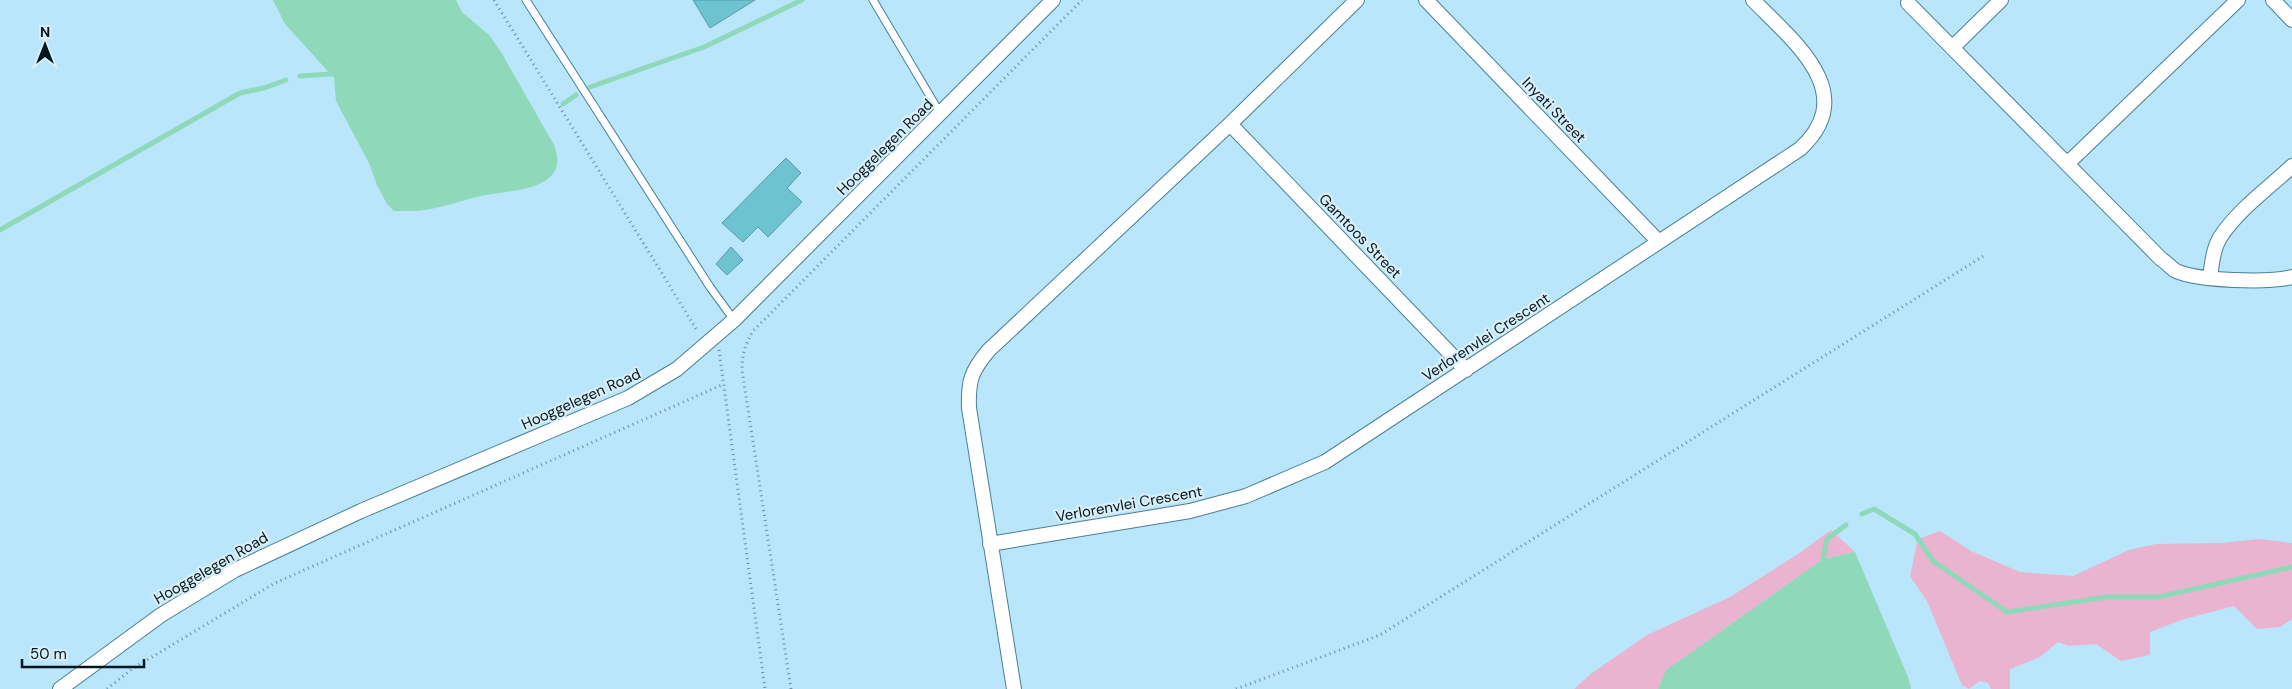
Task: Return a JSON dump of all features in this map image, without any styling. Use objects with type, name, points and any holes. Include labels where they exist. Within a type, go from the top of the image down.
[{"type":"street","name":"Hooggelegen Road","points":[[60,689],[161,615],[235,570],[353,515],[628,398],[677,369],[734,320],[1053,0]]},
{"type":"street","points":[[1014,689],[969,408],[968,388],[976,365],[989,350],[1230,124],[1313,40],[1357,0]]},
{"type":"street","name":"Inyati Street","points":[[1426,0],[1659,242]]},
{"type":"street","name":"Verlorenvlei Crescent","points":[[990,544],[1190,511],[1246,496],[1325,462],[1800,149],[1817,130],[1822,117],[1823,90],[1816,67],[1806,54],[1753,0]]},
{"type":"street","points":[[1952,48],[2001,0]]},
{"type":"street","points":[[2067,164],[2238,0]]},
{"type":"street","points":[[2273,0],[2292,20]]},
{"type":"street","points":[[1908,3],[2161,259],[2176,270],[2192,276],[2273,281],[2292,277]]},
{"type":"street","name":"Gamtoos Street","points":[[1230,124],[1466,370]]},
{"type":"street","points":[[2210,277],[2215,249],[2221,237],[2236,219],[2292,166]]},
{"type":"lane","points":[[526,0],[710,287],[734,320]]},
{"type":"lane","points":[[873,0],[941,114]]},
{"type":"path","points":[[494,0],[706,346]]},
{"type":"path","points":[[791,689],[742,370],[742,360],[746,344],[754,330],[1082,0]]},
{"type":"path","points":[[1236,689],[1380,635],[1984,254]]},
{"type":"path","points":[[717,336],[765,689]]},
{"type":"path","points":[[107,689],[132,669],[275,583],[724,384]]},
{"type":"shaded area","points":[[273,0],[456,0],[462,12],[489,35],[501,52],[554,145],[557,162],[555,170],[544,182],[527,188],[481,196],[425,210],[394,211],[387,204],[377,185],[369,163],[336,101],[334,78],[285,24]]},
{"type":"shaded area","points":[[1831,530],[1855,552],[1823,559],[1666,670],[1658,689],[1574,689],[1592,673],[1647,635],[1730,597],[1798,554]]},
{"type":"shaded area","points":[[1940,531],[1971,551],[2020,572],[2073,576],[2129,550],[2156,544],[2222,543],[2259,539],[2292,543],[2292,619],[2280,627],[2257,629],[2234,606],[2181,620],[2150,632],[2150,655],[2121,661],[2096,644],[2069,646],[2058,642],[2040,657],[2010,669],[2010,689],[1991,689],[1988,683],[1980,681],[1969,689],[1962,685],[1927,601],[1910,576],[1918,539]]},
{"type":"shaded area","points":[[1855,552],[1908,677],[1911,689],[1658,689],[1666,670],[1823,559]]},
{"type":"building","points":[[693,0],[755,0],[710,28]]},
{"type":"building","points":[[786,158],[801,173],[787,188],[802,202],[768,237],[758,227],[743,242],[722,223]]},
{"type":"building","points":[[731,247],[743,260],[727,275],[716,264]]},
{"type":"waterway","points":[[590,87],[704,47],[802,0]]},
{"type":"waterway","points":[[300,76],[331,74]]},
{"type":"waterway","points":[[0,230],[240,93],[264,88],[286,80]]},
{"type":"waterway","points":[[563,104],[576,95]]},
{"type":"waterway","points":[[1862,514],[1874,509],[1915,534],[1933,561],[2007,612],[2106,597],[2158,597],[2292,567]]},
{"type":"waterway","points":[[1823,559],[1827,539],[1846,525]]}]
